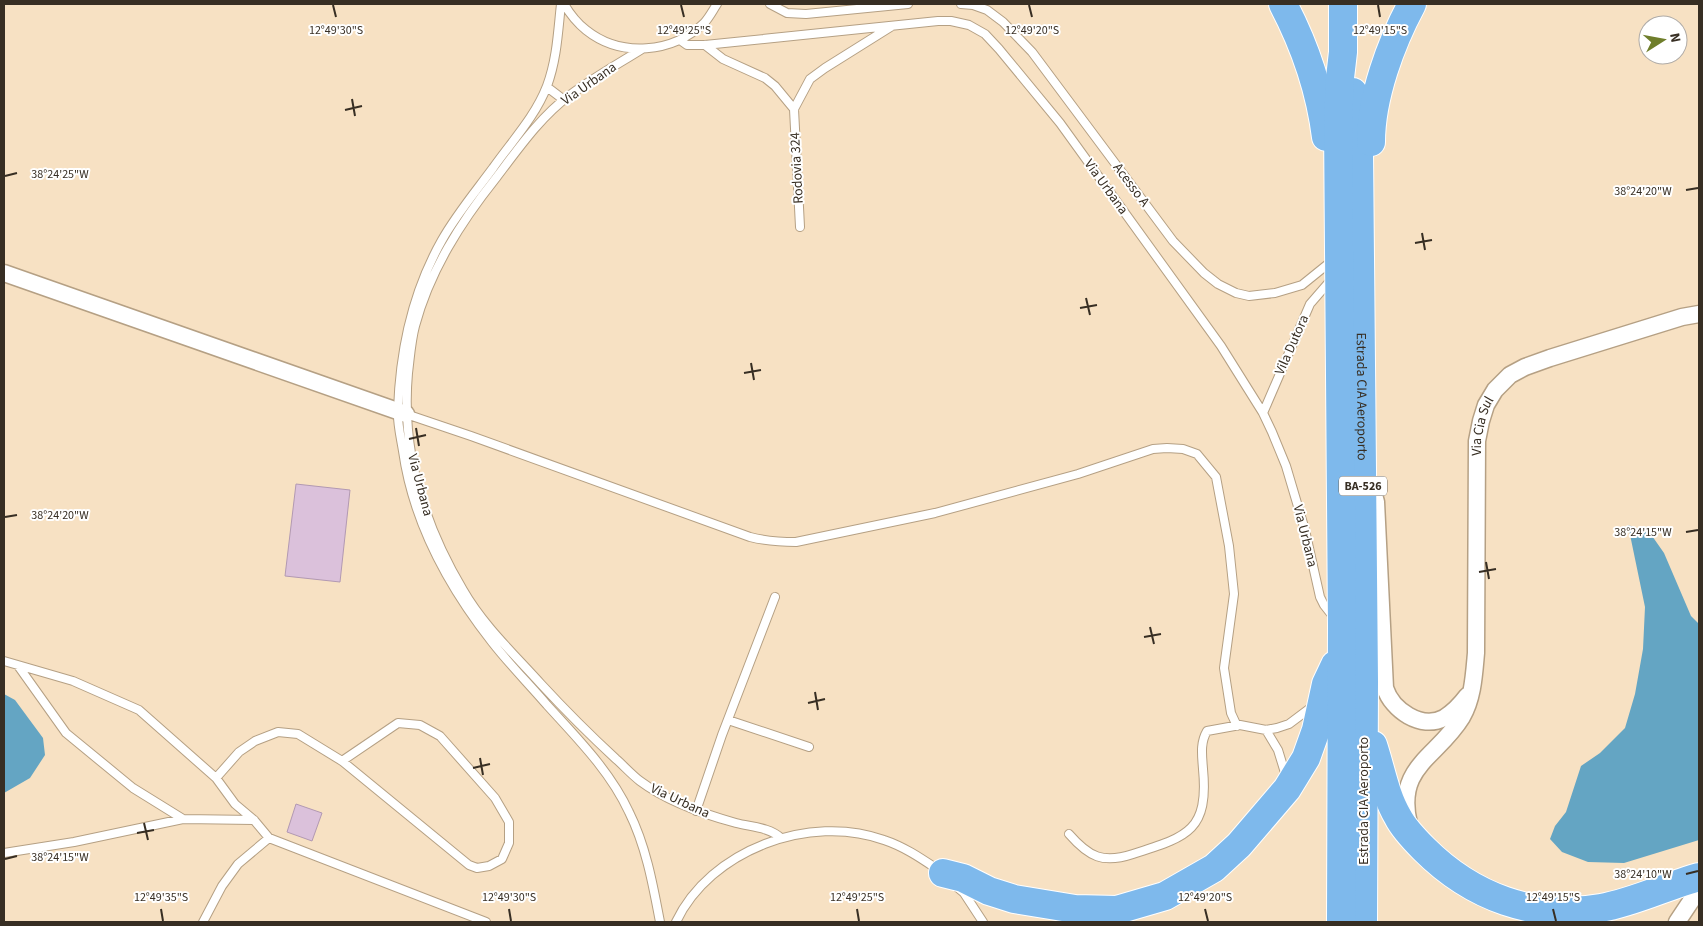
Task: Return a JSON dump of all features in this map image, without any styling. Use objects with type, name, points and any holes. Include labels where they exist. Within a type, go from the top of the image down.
[{"type":"highway","points":[[1283,4],[1309,60],[1322,107],[1327,144],[1329,272],[1340,320]]},
{"type":"highway","name":"Estrada CIA Aeroporto","points":[[1341,922],[1342,638],[1338,123],[1343,52],[1343,4]]},
{"type":"highway","points":[[1362,400],[1373,340],[1371,136],[1377,99],[1390,50],[1412,4]]},
{"type":"highway","name":"Estrada CIA Aeroporto","points":[[1343,52],[1356,104],[1360,153],[1364,717],[1363,922]]},
{"type":"highway","points":[[943,873],[963,878],[1014,899],[1075,909],[1118,910],[1165,896],[1214,868],[1239,845],[1287,789],[1306,758],[1316,730],[1326,684],[1342,638]]},
{"type":"highway","points":[[1364,717],[1392,805],[1398,818],[1438,863],[1478,890],[1504,902],[1541,910],[1562,912],[1600,908],[1628,902],[1699,877]]},
{"type":"street","points":[[4,273],[402,413]]},
{"type":"street","name":"Via Cia Sul","points":[[1412,836],[1406,809],[1408,783],[1423,761],[1446,737],[1462,716],[1473,686],[1476,653],[1478,441],[1480,421],[1486,405],[1495,390],[1510,376],[1526,367],[1665,322],[1699,314]]},
{"type":"street","points":[[1362,453],[1376,502],[1385,688],[1387,696],[1403,713],[1416,719],[1431,721],[1444,718],[1456,708],[1465,699],[1473,686]]},
{"type":"street","points":[[1677,922],[1699,892]]},
{"type":"lane","points":[[563,4],[587,31],[604,41],[622,47],[642,49],[662,47],[680,40],[704,22],[718,4]]},
{"type":"lane","name":"Via Urbana","points":[[563,4],[556,54],[547,87],[529,121],[454,220],[441,241],[412,310],[405,348],[402,413],[407,479],[416,510],[435,553],[456,593],[493,644],[599,763],[629,812],[647,861],[660,922]]},
{"type":"lane","points":[[770,4],[787,13],[806,14],[908,4]]},
{"type":"lane","name":"Acesso A","points":[[962,4],[973,5],[987,10],[1003,22],[1032,52],[1174,241],[1204,273],[1218,284],[1236,293],[1249,296],[1275,293],[1302,285],[1329,272]]},
{"type":"lane","name":"Via Urbana","points":[[680,40],[687,45],[705,45],[894,25],[951,21],[969,25],[985,34],[1060,123],[1221,346],[1263,413],[1286,466],[1305,530],[1320,597],[1342,638]]},
{"type":"lane","points":[[705,45],[723,58],[765,78],[775,86],[794,108],[810,79],[894,25]]},
{"type":"lane","name":"Via Urbana","points":[[642,49],[564,100],[537,128],[460,225],[434,275],[415,326],[402,413],[413,468],[424,509],[444,557],[464,593],[495,633],[584,730],[640,781],[666,797],[696,811],[774,832],[781,838]]},
{"type":"lane","points":[[547,87],[564,100]]},
{"type":"lane","name":"Rodovia 324","points":[[794,108],[800,227]]},
{"type":"lane","name":"Vila Dutora","points":[[1263,413],[1310,304],[1329,272]]},
{"type":"lane","points":[[402,413],[490,442],[750,537],[764,541],[781,542],[796,542],[935,513],[1078,474],[1152,449],[1184,449],[1197,454],[1216,477],[1229,546],[1234,594],[1224,668],[1231,712],[1237,726]]},
{"type":"lane","points":[[696,811],[728,720],[776,597]]},
{"type":"lane","points":[[4,661],[19,667],[72,681],[139,710],[216,778],[235,804],[254,820],[269,838],[486,922]]},
{"type":"lane","points":[[19,667],[66,733],[133,788],[183,819]]},
{"type":"lane","points":[[1069,834],[1082,848],[1102,859],[1122,858],[1165,844],[1186,834],[1195,824],[1202,807],[1204,779],[1202,740],[1207,731],[1237,726],[1266,730],[1288,724],[1323,699]]},
{"type":"lane","points":[[728,720],[809,747]]},
{"type":"lane","points":[[216,778],[239,752],[255,740],[278,732],[298,734],[342,760],[469,865],[477,868],[489,866],[502,859],[509,842],[509,822],[495,798],[440,736],[420,725],[398,723],[342,760]]},
{"type":"lane","points":[[1266,730],[1278,750],[1285,770],[1287,789]]},
{"type":"lane","points":[[4,853],[74,842],[183,819],[254,820]]},
{"type":"lane","points":[[676,922],[698,890],[722,867],[750,850],[781,838],[815,831],[850,832],[875,837],[915,853],[943,873],[964,893],[983,922]]},
{"type":"lane","points":[[203,922],[222,886],[238,864],[269,838]]},
{"type":"water","points":[[1628,525],[1650,533],[1664,553],[1691,616],[1699,624],[1699,840],[1624,863],[1588,862],[1562,852],[1550,839],[1555,826],[1566,812],[1581,766],[1600,753],[1625,728],[1635,694],[1643,649],[1645,607]]},
{"type":"water","points":[[4,694],[15,700],[43,738],[45,755],[30,778],[4,793]]},
{"type":"building","points":[[296,484],[350,490],[340,582],[285,576]]},
{"type":"building","points":[[296,804],[322,813],[312,841],[287,832]]}]
